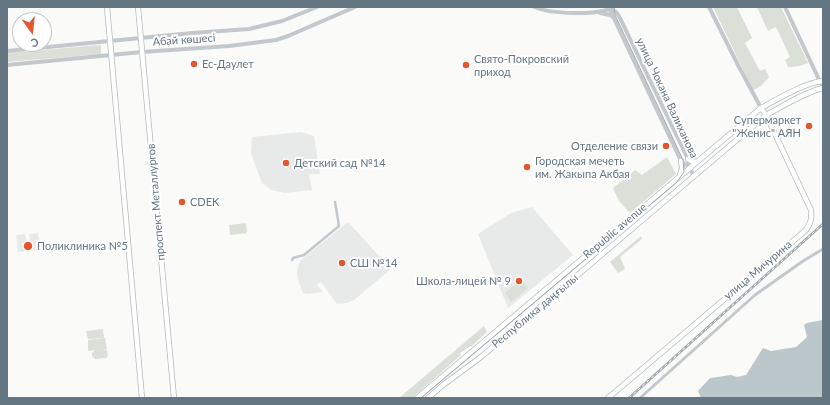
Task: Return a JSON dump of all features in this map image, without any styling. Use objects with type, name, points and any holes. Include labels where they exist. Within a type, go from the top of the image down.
[{"type":"main road","points":[[107,7],[142,398]]},
{"type":"main road","name":"проспект Металлургов","points":[[138,7],[174,398]]},
{"type":"main road","name":"Republic avenue","points":[[417,398],[689,167],[761,108],[806,86],[822,81]]},
{"type":"main road","points":[[694,176],[766,115],[814,90],[823,88]]},
{"type":"main road","name":"улица Мичурина","points":[[608,398],[806,230],[809,225],[812,218],[811,210],[766,115],[761,108]]},
{"type":"main road","points":[[688,159],[696,162]]},
{"type":"main road","points":[[680,175],[682,168],[681,161]]},
{"type":"main road","name":"Республика даңғылы","points":[[428,398],[481,357],[694,176]]},
{"type":"street","name":"Абай көшесі","points":[[7,51],[264,26],[317,7]]},
{"type":"street","name":"Абай көшесі","points":[[7,65],[142,52],[229,46],[276,40],[294,34],[355,7]]},
{"type":"street","points":[[534,7],[561,13],[595,12],[611,8]]},
{"type":"street","points":[[618,7],[619,16]]},
{"type":"street","points":[[709,7],[756,102],[761,108]]},
{"type":"street","points":[[785,7],[822,81],[823,88]]},
{"type":"street","name":"улица Чокана Валиханова","points":[[611,8],[619,16],[688,159],[689,167]]},
{"type":"street","name":"улица Чокана Валиханова","points":[[611,8],[614,19],[681,161],[689,167]]},
{"type":"street","points":[[595,12],[610,15],[614,19]]},
{"type":"street","points":[[689,167],[694,176]]},
{"type":"street","points":[[292,260],[293,258],[304,255],[339,226],[335,202]]},
{"type":"street","points":[[640,398],[755,295],[803,261],[823,249]]},
{"type":"shaded area","points":[[713,7],[737,7],[752,38],[745,43],[760,71],[765,69],[769,77],[760,87],[753,90]]},
{"type":"shaded area","points":[[757,7],[781,7],[808,63],[800,66],[788,67],[785,60],[790,57],[776,27],[768,31]]},
{"type":"shaded area","points":[[101,45],[101,54],[7,62],[7,53],[52,52],[52,49]]},
{"type":"shaded area","name":"Детский сад №14","points":[[301,132],[314,136],[320,174],[309,174],[312,190],[285,193],[271,190],[262,183],[258,173],[251,153],[252,137]]},
{"type":"shaded area","points":[[667,157],[676,174],[630,213],[619,201],[613,188],[635,170],[642,175]]},
{"type":"shaded area","name":"Школа-лицей № 9","points":[[532,207],[573,255],[508,308],[478,234],[511,213]]},
{"type":"shaded area","name":"СШ №14","points":[[348,222],[391,269],[354,300],[347,303],[337,304],[321,282],[317,285],[323,292],[303,293],[297,273],[301,260]]},
{"type":"shaded area","points":[[246,223],[247,233],[230,235],[229,225]]},
{"type":"shaded area","points":[[38,233],[40,250],[18,252],[16,235],[25,234],[27,243],[30,242],[29,234]]},
{"type":"shaded area","points":[[641,236],[642,239],[620,257],[625,269],[618,273],[610,262]]},
{"type":"shaded area","points":[[521,280],[528,288],[511,302],[505,293]]},
{"type":"shaded area","points":[[823,320],[823,398],[701,398],[698,391],[710,378],[731,375],[737,377],[746,375],[763,348],[771,351],[796,347],[807,337],[804,325]]},
{"type":"shaded area","points":[[484,326],[487,332],[471,347],[470,346],[460,353],[461,355],[412,398],[399,398]]},
{"type":"shaded area","points":[[103,329],[104,338],[88,339],[86,331]]},
{"type":"shaded area","points":[[105,338],[107,349],[102,349],[107,350],[108,356],[106,358],[95,359],[92,356],[92,353],[95,350],[88,351],[88,340]]},
{"type":"tram line","points":[[421,398],[677,182],[684,172],[683,160],[615,15],[614,7]]},
{"type":"railway","points":[[629,398],[823,224]]},
{"type":"place","name":"Ес-Даулет","points":[[194,64]]},
{"type":"place","name":"Свято-Покровский приход","points":[[466,65]]},
{"type":"place","name":"Супермаркет \"Женис\" АЯН","points":[[809,126]]},
{"type":"place","name":"Отделение связи","points":[[666,146]]},
{"type":"place","name":"Детский сад №14","points":[[286,163]]},
{"type":"place","name":"Городская мечеть им. Жакыпа Акбая","points":[[527,167]]},
{"type":"place","name":"CDEK","points":[[182,202]]},
{"type":"place","name":"Поликлиника №5","points":[[28,246]]},
{"type":"place","name":"СШ №14","points":[[342,263]]},
{"type":"place","name":"Школа-лицей № 9","points":[[519,281]]}]
